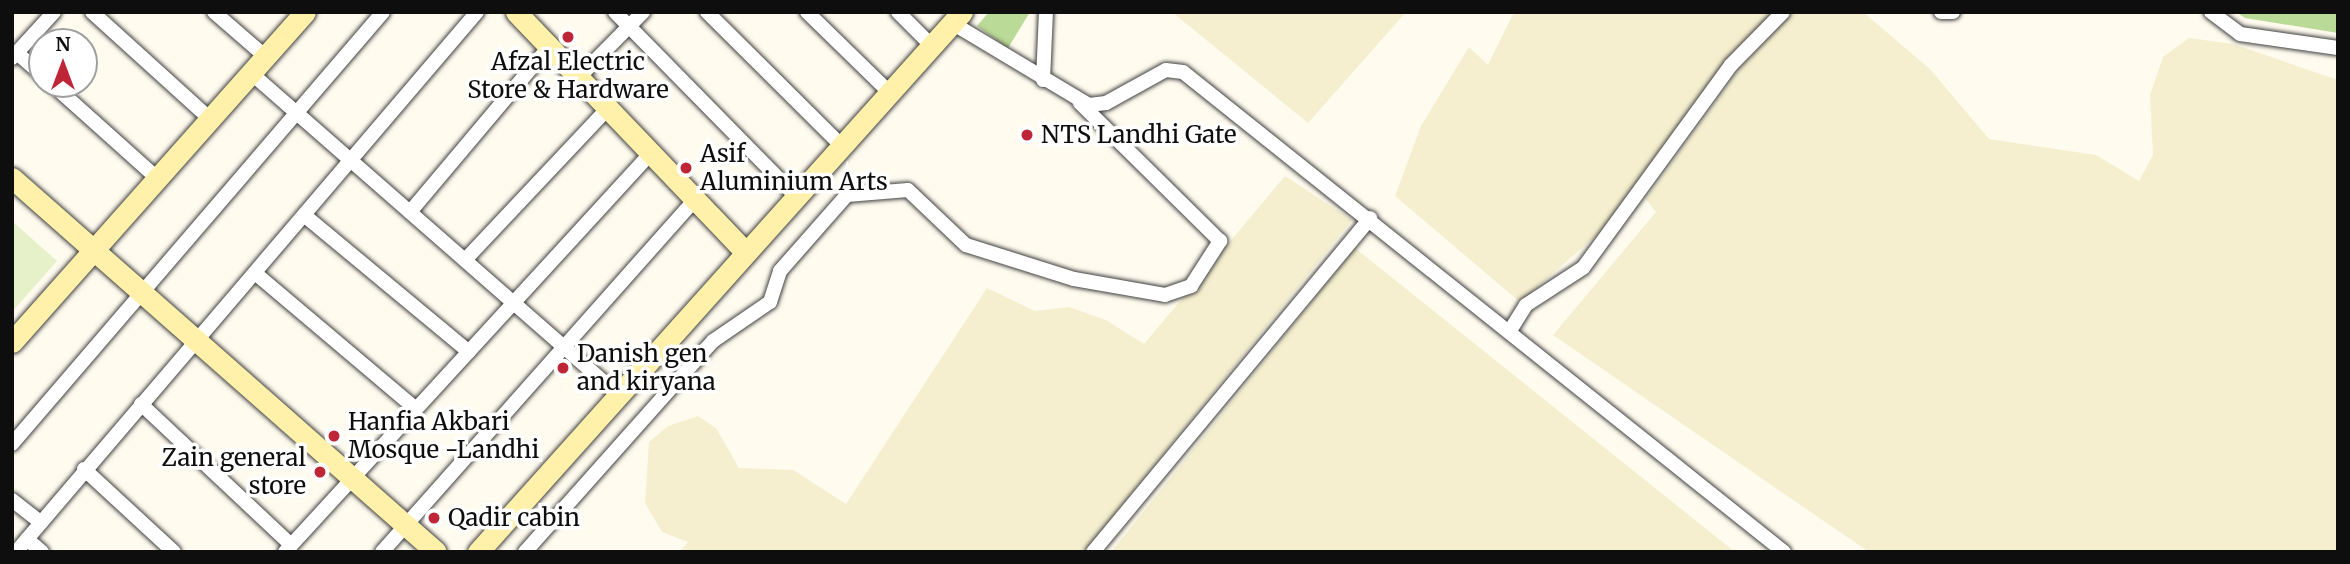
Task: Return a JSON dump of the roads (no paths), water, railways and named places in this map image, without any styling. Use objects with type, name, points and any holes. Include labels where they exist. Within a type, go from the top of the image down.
[{"type":"street","points":[[15,55],[54,12]]},
{"type":"street","points":[[92,12],[210,119]]},
{"type":"street","points":[[214,12],[265,57]]},
{"type":"street","points":[[12,342],[305,12]]},
{"type":"street","points":[[12,444],[140,289],[383,12]]},
{"type":"street","points":[[16,552],[84,469],[477,12]]},
{"type":"street","points":[[516,12],[744,251]]},
{"type":"street","points":[[615,12],[795,195]]},
{"type":"street","points":[[578,78],[643,12]]},
{"type":"street","points":[[707,12],[841,145]]},
{"type":"street","points":[[807,12],[890,92]]},
{"type":"street","points":[[898,12],[932,46]]},
{"type":"street","points":[[1043,80],[1045,12]]},
{"type":"street","points":[[1511,329],[1526,304],[1583,268],[1731,65],[1783,12]]},
{"type":"street","points":[[1941,12],[1952,12]]},
{"type":"street","points":[[2211,12],[2240,34],[2338,48]]},
{"type":"street","points":[[478,552],[744,251],[957,18],[1043,80],[1080,103],[1220,241],[1191,286],[1165,295],[1074,279],[965,245],[908,190],[847,195],[780,271],[770,302],[713,341],[525,552]]},
{"type":"street","points":[[410,212],[549,47]]},
{"type":"street","points":[[1080,103],[1106,103],[1166,70],[1183,72],[1511,329],[1784,552]]},
{"type":"street","points":[[251,73],[618,394]]},
{"type":"street","points":[[68,98],[158,179]]},
{"type":"street","points":[[465,260],[608,108]]},
{"type":"street","points":[[141,404],[288,549],[651,153]]},
{"type":"street","points":[[12,178],[436,552]]},
{"type":"street","points":[[382,552],[695,200]]},
{"type":"street","points":[[304,215],[469,352]]},
{"type":"street","points":[[1093,552],[1370,218]]},
{"type":"street","points":[[255,272],[416,410]]},
{"type":"street","points":[[84,469],[174,552]]},
{"type":"street","points":[[12,500],[41,523]]},
{"type":"street","points":[[27,539],[42,552]]},
{"type":"place","name":"Afzal Electric Store & Hardware","points":[[568,37]]},
{"type":"place","name":"NTS Landhi Gate","points":[[1027,135]]},
{"type":"place","name":"Asif Aluminium Arts","points":[[686,168]]},
{"type":"place","name":"Danish gen and kiryana","points":[[563,368]]},
{"type":"place","name":"Hanfia Akbari Mosque -Landhi","points":[[334,436]]},
{"type":"place","name":"Zain general store","points":[[320,472]]},
{"type":"place","name":"Qadir cabin","points":[[434,518]]}]
